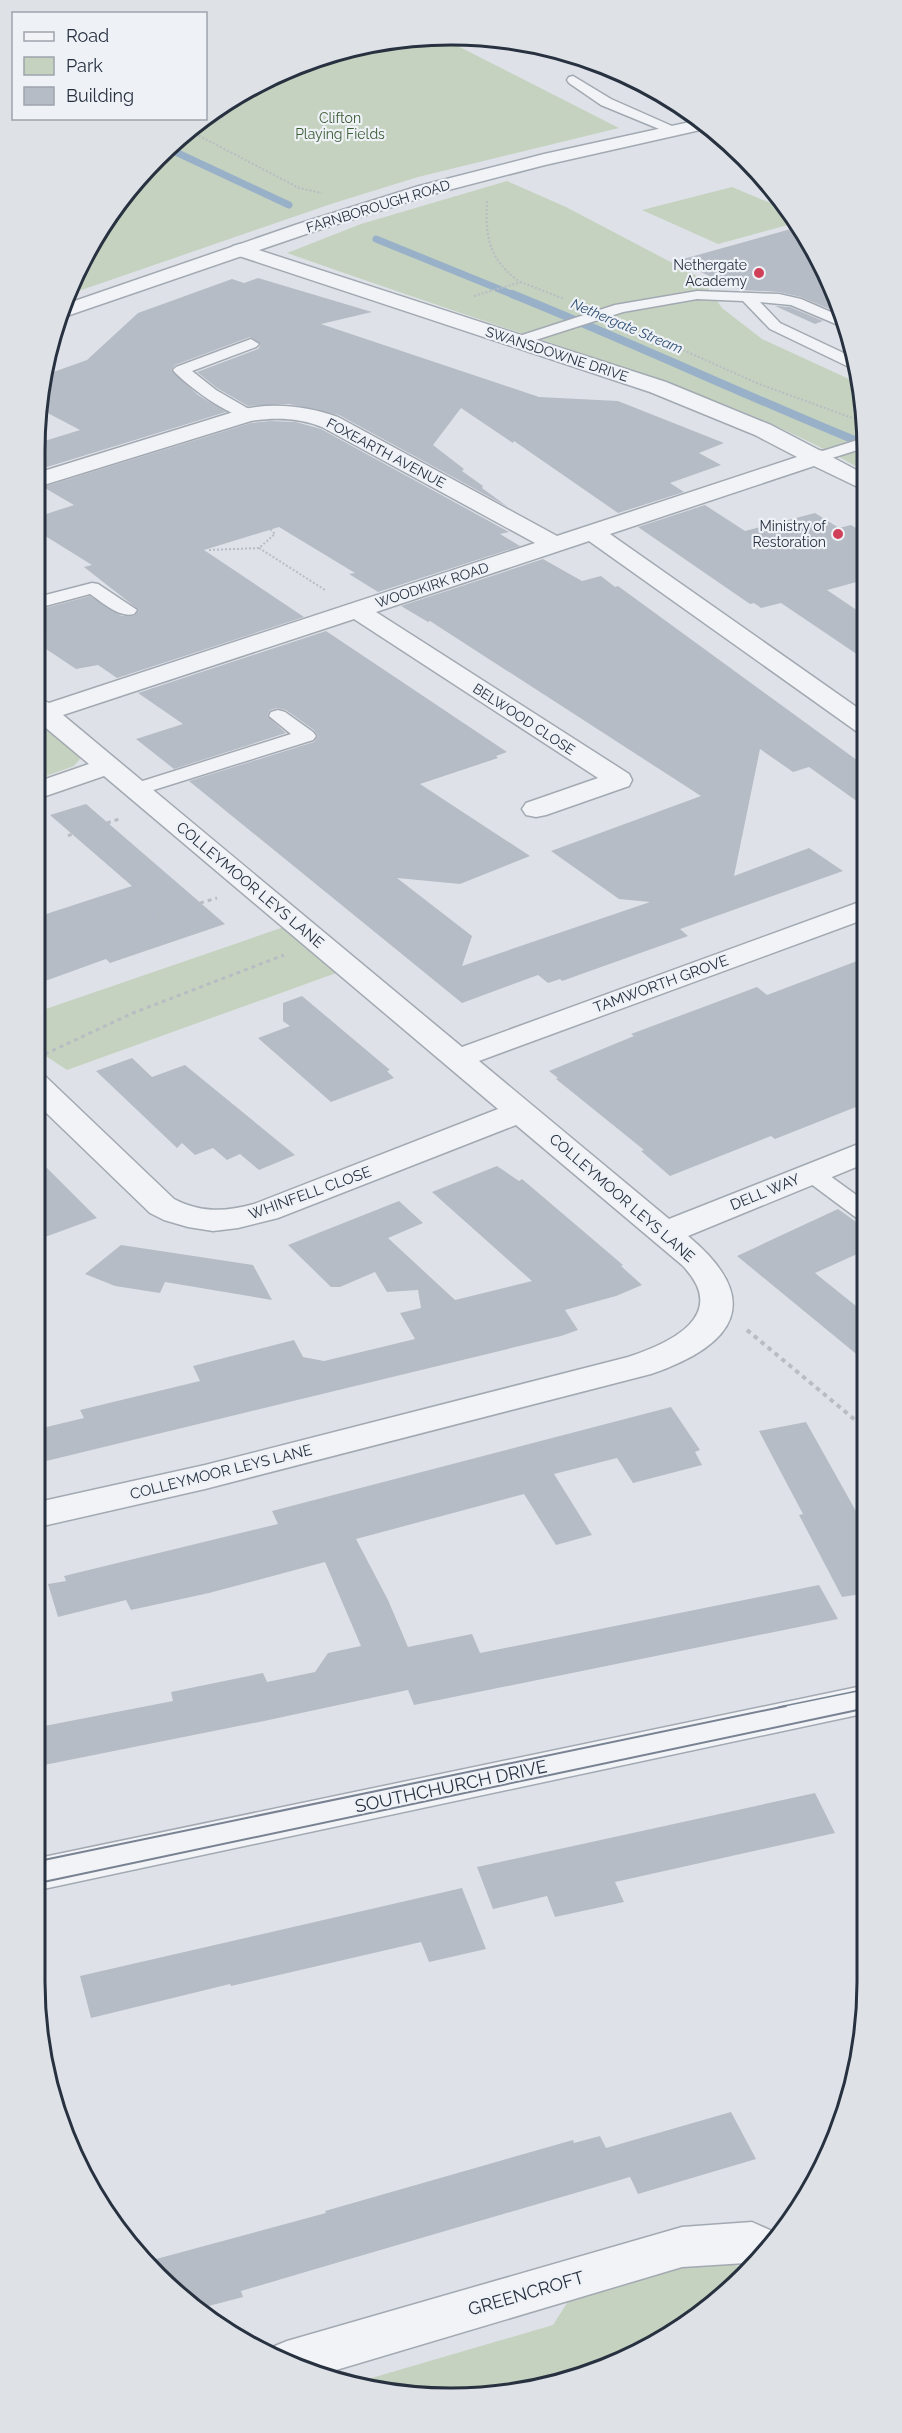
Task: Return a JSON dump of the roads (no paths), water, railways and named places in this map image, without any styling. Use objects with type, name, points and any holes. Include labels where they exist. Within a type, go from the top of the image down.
[{"type":"street","name":"FARNBOROUGH ROAD","points":[[71,309],[240,250],[453,183],[554,156],[694,126]]},
{"type":"street","name":"SWANSDOWNE DRIVE","points":[[240,250],[694,400],[819,457],[857,479]]},
{"type":"street","name":"FOXEARTH AVENUE","points":[[45,478],[248,415],[288,412],[319,417],[555,544]]},
{"type":"street","name":"WOODKIRK ROAD","points":[[45,706],[357,610],[819,457]]},
{"type":"street","points":[[592,532],[857,719]]},
{"type":"street","name":"BELWOOD CLOSE","points":[[357,610],[619,780],[536,809]]},
{"type":"street","name":"COLLEYMOOR LEYS LANE","points":[[45,712],[664,1233],[708,1275],[714,1287],[716,1300],[716,1312],[712,1323],[699,1338],[680,1352],[639,1366],[205,1477],[45,1513]]},
{"type":"street","points":[[45,788],[108,766]]},
{"type":"street","name":"TAMWORTH GROVE","points":[[457,1059],[857,912]]},
{"type":"street","name":"WHINFELL CLOSE","points":[[45,1080],[162,1206],[178,1215],[213,1222],[232,1220],[266,1211],[520,1112]]},
{"type":"street","name":"DELL WAY","points":[[664,1233],[857,1155]]},
{"type":"street","name":"SOUTHCHURCH DRIVE","points":[[45,1873],[857,1702]]},
{"type":"street","name":"GREENCROFT","points":[[301,2359],[682,2247],[752,2242],[759,2246]]},
{"type":"lane","points":[[573,80],[606,102],[674,130]]},
{"type":"lane","points":[[518,340],[596,315],[677,297],[707,295],[749,299],[779,298],[796,302],[835,320]]},
{"type":"lane","points":[[749,299],[775,326],[846,360]]},
{"type":"lane","points":[[248,415],[210,393],[181,370],[251,344]]},
{"type":"lane","points":[[819,457],[857,446]]},
{"type":"lane","points":[[45,601],[92,588],[128,610]]},
{"type":"lane","points":[[136,789],[306,736],[278,716]]},
{"type":"lane","points":[[812,1173],[857,1207]]},
{"type":"waterway","name":"Nethergate Stream","points":[[176,152],[289,205]]},
{"type":"waterway","name":"Nethergate Stream","points":[[376,239],[516,296]]},
{"type":"waterway","name":"Nethergate Stream","points":[[512,294],[857,441]]},
{"type":"tram line","points":[[779,1707],[857,1691]]},
{"type":"tram line","points":[[45,1860],[786,1706]]},
{"type":"tram line","points":[[45,1882],[857,1710]]},
{"type":"place","name":"Nethergate Academy","points":[[759,273]]},
{"type":"place","name":"Ministry of Restoration","points":[[838,534]]},
{"type":"park label","name":"Clifton Playing Fields","points":[[340,126]]}]
